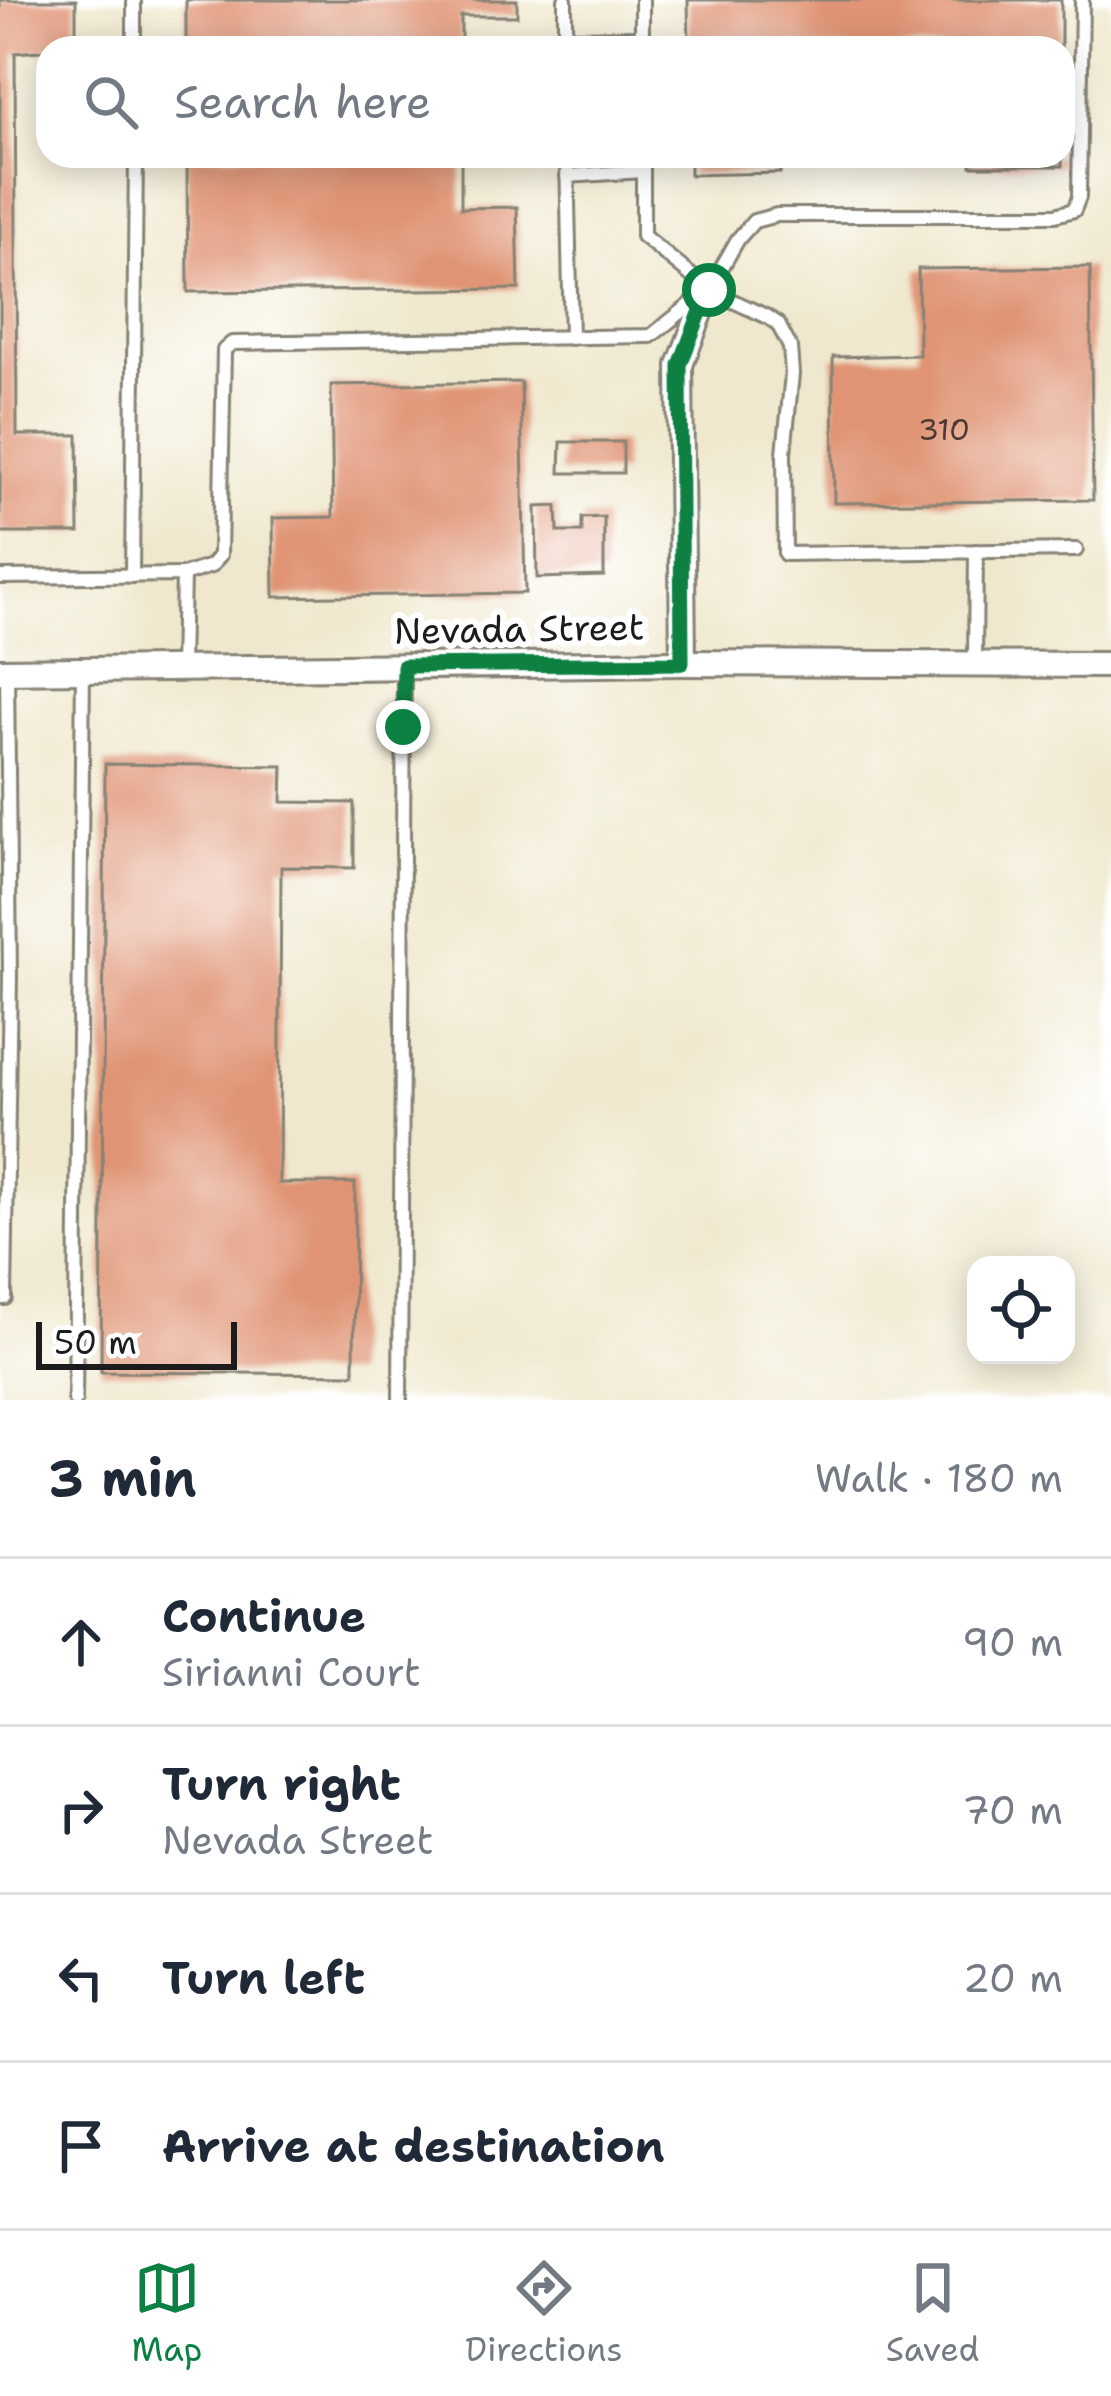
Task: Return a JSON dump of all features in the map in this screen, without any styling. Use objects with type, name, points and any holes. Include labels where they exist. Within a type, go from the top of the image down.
[{"type":"street","points":[[682,663],[680,365],[709,290]]},
{"type":"street","name":"Nevada Street","points":[[4,670],[682,663],[1111,665]]},
{"type":"lane","points":[[134,0],[134,36]]},
{"type":"lane","points":[[565,0],[565,36]]},
{"type":"lane","points":[[642,0],[642,36]]},
{"type":"lane","points":[[0,577],[183,575],[211,566],[220,555],[222,382],[224,350],[232,343],[651,336],[709,290],[754,221],[777,215],[1055,215],[1074,210],[1079,197],[1082,0]]},
{"type":"lane","points":[[132,576],[136,168]]},
{"type":"lane","points":[[567,168],[571,338]]},
{"type":"lane","points":[[567,176],[618,168]]},
{"type":"lane","points":[[643,168],[643,236],[709,290],[778,324],[790,347],[785,554],[1076,550]]},
{"type":"lane","points":[[975,662],[976,551]]},
{"type":"lane","points":[[181,668],[183,575]]},
{"type":"lane","points":[[400,1400],[404,666]]},
{"type":"lane","points":[[0,1298],[4,1298],[10,976],[4,670]]},
{"type":"lane","points":[[76,1400],[83,670]]},
{"type":"building","points":[[0,0],[76,0],[76,36],[36,36],[36,51],[15,53],[17,435],[78,435],[79,533],[0,533]]},
{"type":"building","points":[[186,0],[517,0],[517,16],[461,16],[461,36],[186,36]]},
{"type":"building","points":[[688,0],[1061,0],[1061,36],[689,36]]},
{"type":"building","points":[[187,168],[461,168],[461,208],[517,207],[519,289],[188,292]]},
{"type":"building","points":[[690,168],[780,168],[780,173],[690,175]]},
{"type":"building","points":[[1090,267],[1093,500],[834,503],[833,357],[919,355],[918,269]]},
{"type":"building","points":[[521,382],[525,593],[274,597],[273,518],[333,517],[331,385]]},
{"type":"building","points":[[561,442],[623,442],[623,473],[560,473]]},
{"type":"building","points":[[557,506],[558,532],[582,532],[582,518],[604,517],[604,576],[537,578],[536,507]]},
{"type":"building","points":[[105,764],[283,766],[282,802],[354,803],[354,868],[281,867],[279,1183],[355,1183],[354,1374],[101,1372]]},
{"type":"route","points":[[403,727],[404,666],[682,663],[680,365],[709,290]]}]
